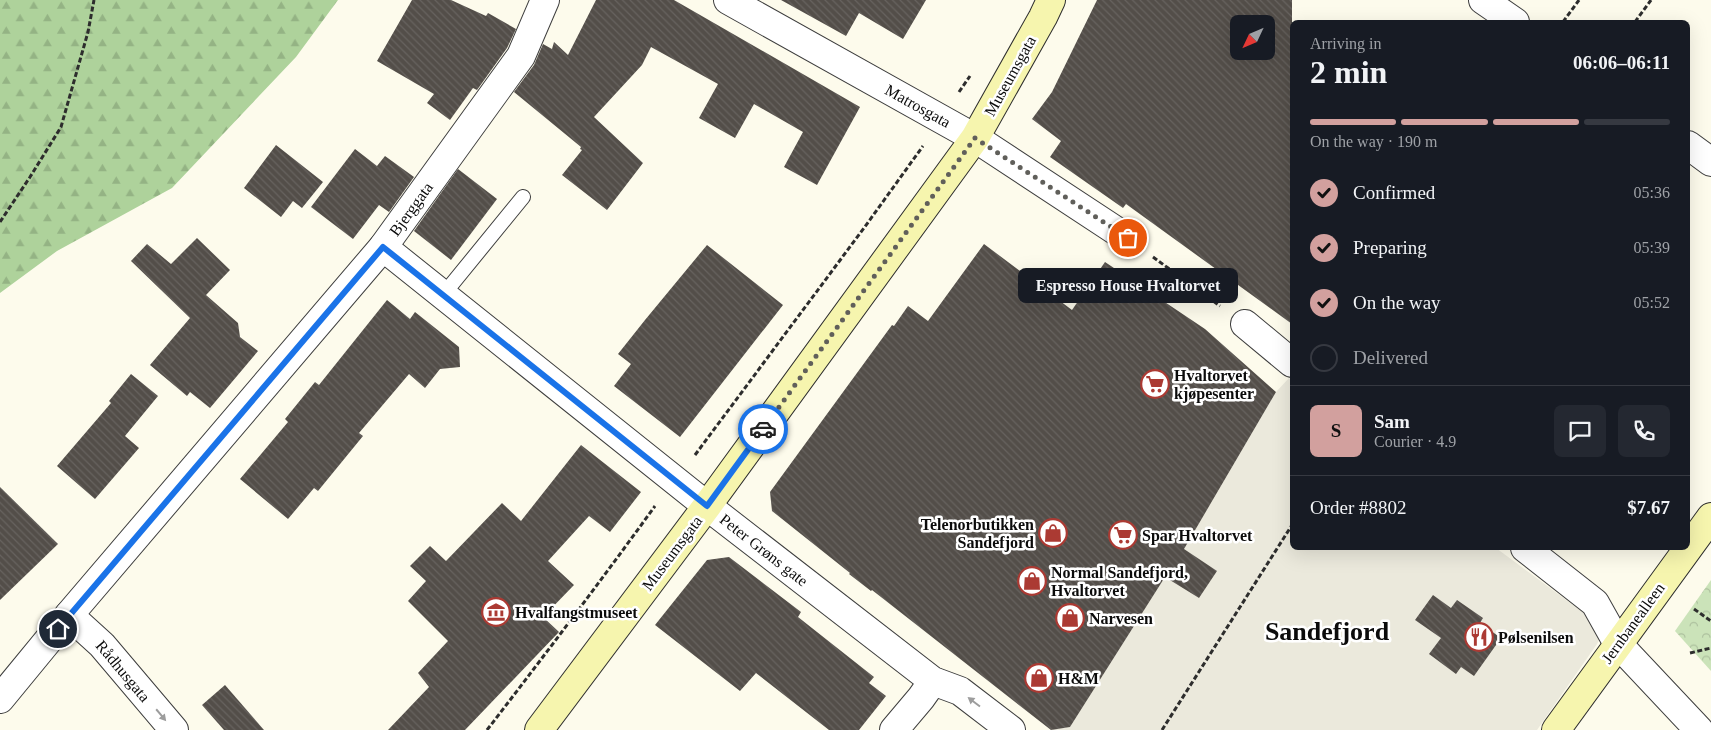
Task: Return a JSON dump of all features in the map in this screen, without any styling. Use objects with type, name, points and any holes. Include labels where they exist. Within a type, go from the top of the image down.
[{"type":"street","name":"Bjerggata","points":[[0,699],[69,615],[383,247],[521,56],[545,0]]},
{"type":"street","name":"Matrosgata","points":[[728,0],[975,138],[1128,238]]},
{"type":"street","name":"Museumsgata","points":[[538,730],[707,506],[975,138],[1051,0]]},
{"type":"street","points":[[1484,0],[1512,20]]},
{"type":"street","points":[[1690,146],[1711,162]]},
{"type":"street","name":"Peter Grøns gate","points":[[383,247],[707,506],[933,680],[960,691],[1011,730]]},
{"type":"street","points":[[1245,324],[1290,361]]},
{"type":"street","name":"Jernbanealleen","points":[[1690,546],[1711,517]]},
{"type":"street","points":[[1528,550],[1595,603],[1618,644],[1699,730]]},
{"type":"street","name":"Jernbanealleen","points":[[1556,730],[1687,550]]},
{"type":"street","name":"Rådhusgata","points":[[69,615],[102,645],[174,730]]},
{"type":"street","points":[[894,730],[921,698],[933,680]]},
{"type":"lane","points":[[443,295],[523,197]]},
{"type":"path","points":[[0,222],[61,127],[88,32],[94,0]]},
{"type":"path","points":[[1564,20],[1579,0]]},
{"type":"path","points":[[1636,20],[1651,0]]},
{"type":"path","points":[[691,461],[885,201],[923,146]]},
{"type":"path","points":[[1128,238],[1245,324]]},
{"type":"path","points":[[487,730],[548,652],[594,587],[656,506]]},
{"type":"path","points":[[1162,730],[1290,528]]},
{"type":"path","points":[[1694,609],[1711,620]]},
{"type":"path","points":[[1690,653],[1710,650],[1711,645]]},
{"type":"green space","points":[[0,0],[338,0],[296,57],[172,188],[57,251],[0,293]]},
{"type":"green space","points":[[1711,580],[1711,671],[1675,631]]},
{"type":"shaded area","points":[[1289,378],[1290,550],[1499,550],[1592,619],[1600,638],[1537,730],[1051,730],[1070,727],[1208,508],[1276,392]]},
{"type":"building","points":[[412,0],[451,0],[486,16],[488,13],[516,29],[507,48],[477,90],[473,88],[450,120],[427,103],[434,94],[377,61]]},
{"type":"building","points":[[596,0],[674,0],[860,107],[817,185],[784,167],[803,132],[754,104],[735,138],[699,118],[718,84],[651,47],[642,65],[594,117],[643,163],[607,210],[562,175],[582,150],[580,149],[581,147],[514,92],[534,65],[543,44],[552,49],[554,42],[568,55]]},
{"type":"building","points":[[781,0],[926,0],[903,39],[859,13],[846,36]]},
{"type":"building","points":[[1097,0],[1292,0],[1292,20],[1290,20],[1290,323],[1126,204],[1123,208],[1050,157],[1061,141],[1032,119],[1052,92]]},
{"type":"building","points":[[276,145],[323,182],[302,208],[293,201],[281,217],[244,188]]},
{"type":"building","points":[[355,149],[377,166],[385,156],[414,177],[389,212],[379,205],[353,239],[311,207]]},
{"type":"building","points":[[458,169],[497,199],[451,260],[414,231]]},
{"type":"building","points":[[197,238],[230,270],[206,295],[238,323],[240,337],[258,351],[210,408],[190,392],[187,396],[150,365],[190,318],[131,261],[147,244],[171,264]]},
{"type":"building","points":[[984,244],[1072,310],[1105,262],[1205,329],[1276,392],[1184,549],[1217,571],[1199,598],[1165,577],[1070,727],[1051,730],[849,574],[772,511],[770,492],[892,325],[894,326],[908,306],[928,321]]},
{"type":"building","points":[[707,245],[783,305],[680,437],[614,386],[631,364],[618,354]]},
{"type":"building","points":[[387,300],[410,319],[415,312],[459,347],[460,367],[440,369],[425,388],[409,374],[359,433],[363,436],[318,491],[314,488],[288,519],[240,479],[288,422],[285,419],[315,382],[319,385]]},
{"type":"building","points":[[131,374],[158,396],[125,436],[139,448],[95,499],[57,466],[111,403],[109,401]]},
{"type":"building","name":"Hvalfangstmuseet","points":[[581,445],[641,492],[610,532],[589,516],[548,561],[574,585],[543,617],[559,632],[465,730],[388,730],[429,687],[418,673],[448,641],[408,601],[426,581],[410,566],[430,546],[446,561],[502,503],[521,521]]},
{"type":"building","points":[[0,487],[58,544],[0,600]]},
{"type":"building","points":[[729,557],[801,612],[798,617],[874,677],[869,683],[886,696],[859,730],[829,730],[756,673],[740,691],[655,625],[707,560]]},
{"type":"building","points":[[1433,595],[1451,608],[1457,600],[1483,618],[1480,623],[1501,638],[1474,676],[1461,667],[1456,674],[1429,654],[1441,638],[1415,620]]},
{"type":"building","points":[[225,685],[264,730],[224,730],[202,705]]},
{"type":"way so far","points":[[763,429],[975,138],[1128,238]]},
{"type":"place","name":"Espresso House Hvaltorvet","points":[[1128,238]]},
{"type":"place","name":"Hvaltorvet kjøpesenter","points":[[1155,384]]},
{"type":"place","name":"Telenorbutikken Sandefjord","points":[[1053,533]]},
{"type":"place","name":"Spar Hvaltorvet","points":[[1123,535]]},
{"type":"place","name":"Normal Sandefjord, Hvaltorvet","points":[[1032,581]]},
{"type":"place","name":"Hvalfangstmuseet","points":[[496,612]]},
{"type":"place","name":"Narvesen","points":[[1070,618]]},
{"type":"place","name":"Pølsenilsen","points":[[1479,637]]},
{"type":"place","name":"H&M","points":[[1039,678]]},
{"type":"district","name":"Sandefjord","points":[[1327,631]]},
{"type":"route","points":[[58,629],[383,247],[707,506],[763,429]]}]
